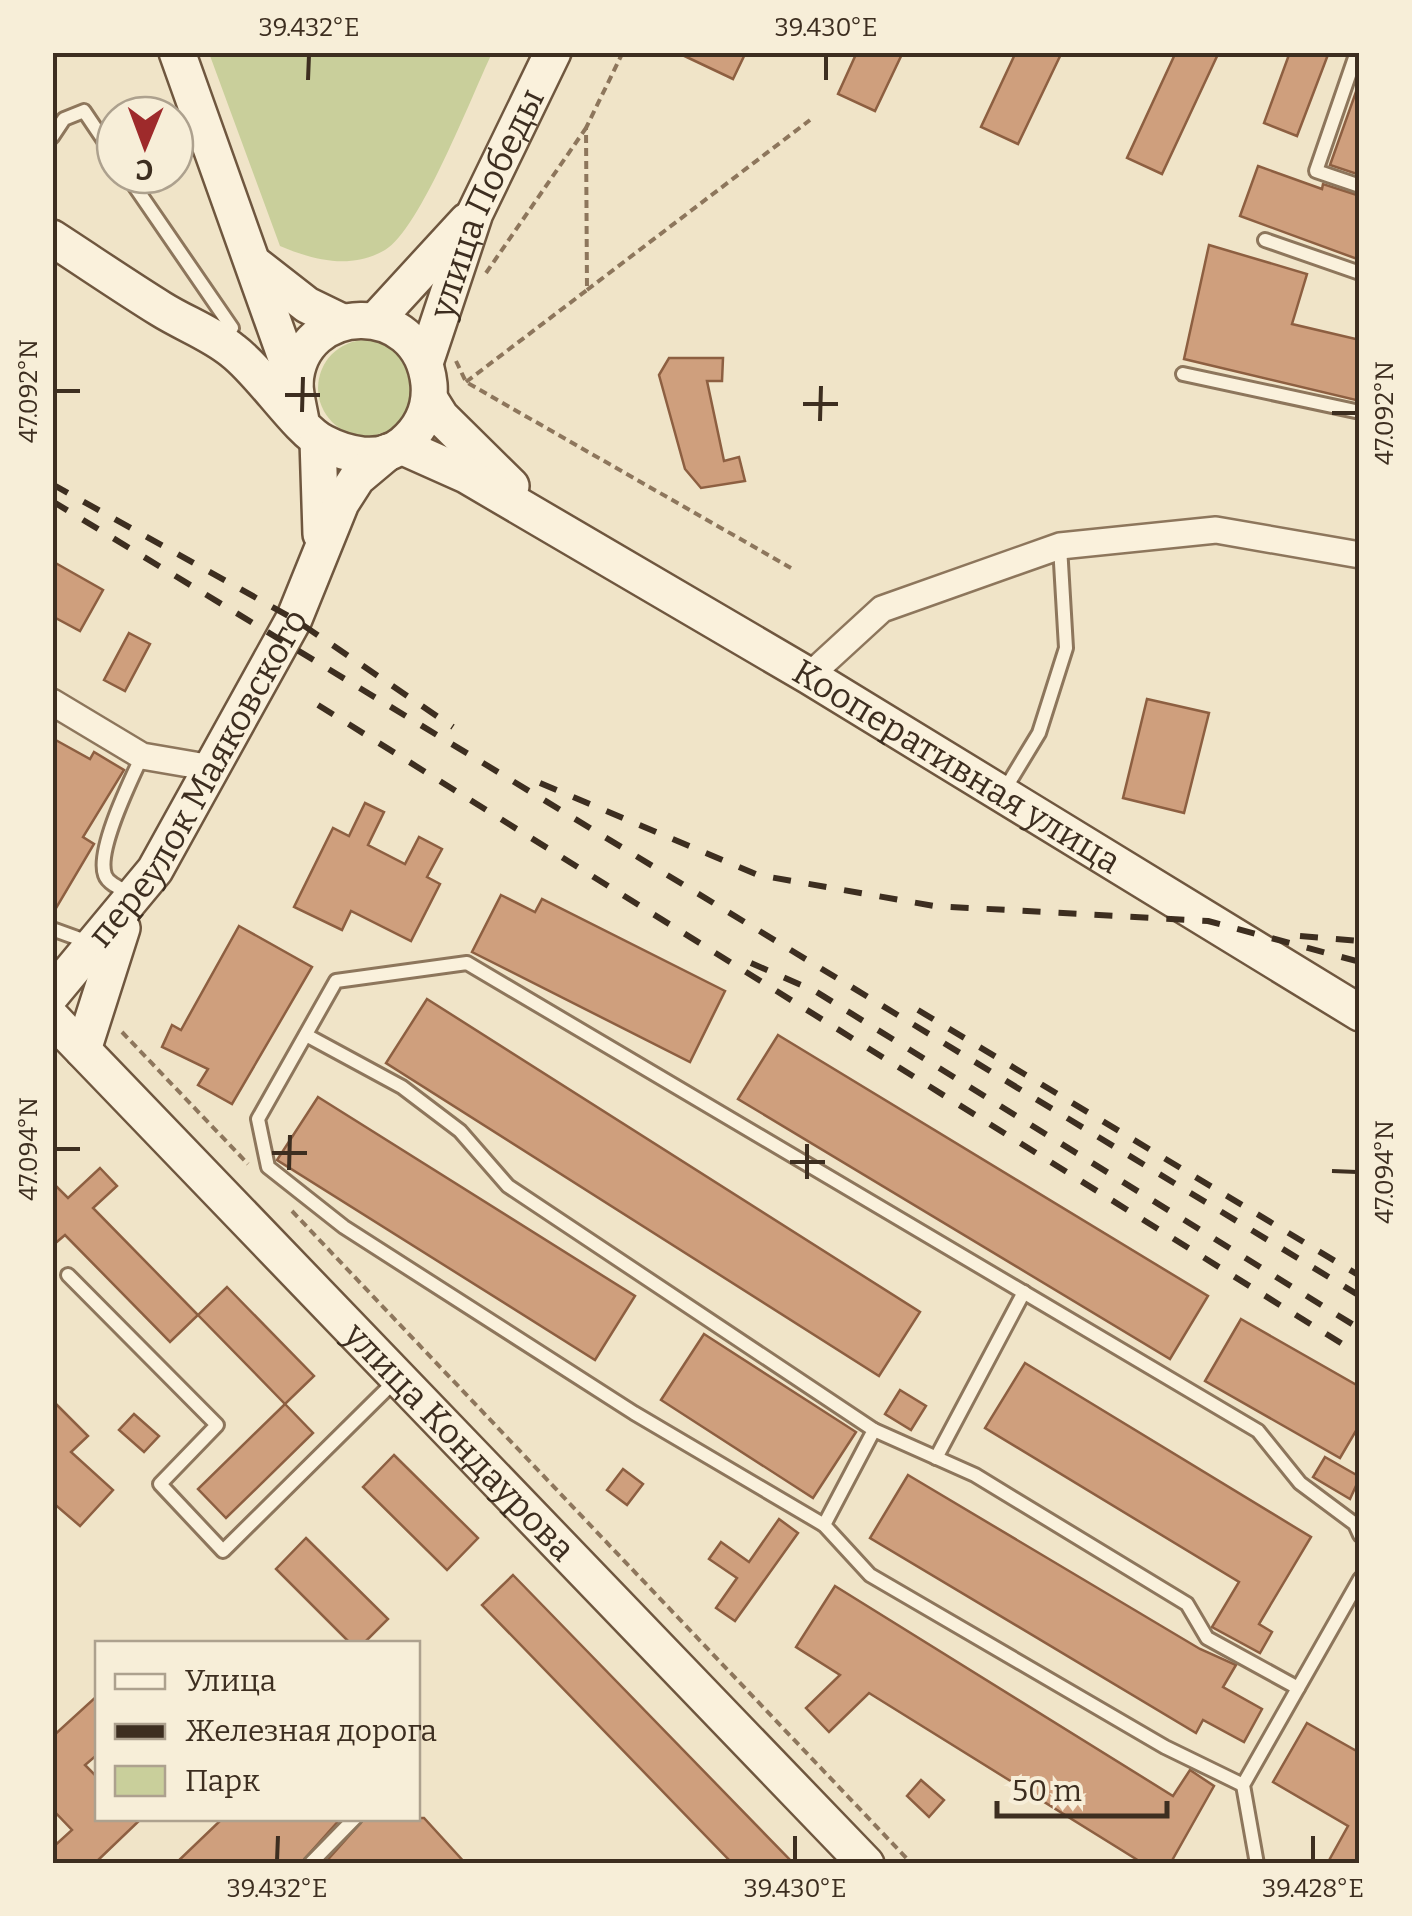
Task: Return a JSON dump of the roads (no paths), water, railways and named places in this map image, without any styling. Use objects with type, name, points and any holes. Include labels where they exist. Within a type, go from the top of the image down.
[{"type":"main road","points":[[177,52],[281,333],[310,431],[321,547]]},
{"type":"main road","name":"улица Победы","points":[[439,357],[475,213],[553,52]]},
{"type":"main road","points":[[296,384],[301,360],[346,326],[475,213]]},
{"type":"main road","points":[[52,238],[164,310],[236,353],[310,431],[344,452],[369,456],[395,449],[421,423],[430,400],[439,357],[400,329],[346,326],[281,333],[232,328],[164,310]]},
{"type":"main road","points":[[256,265],[307,305],[346,326]]},
{"type":"main road","name":"Кооперативная улица","points":[[430,400],[441,418],[552,524]]},
{"type":"main road","name":"Кооперативная улица","points":[[395,449],[466,476],[552,524],[1360,1012]]},
{"type":"main road","name":"переулок Маяковского","points":[[52,994],[133,900],[294,619],[321,547],[357,478],[395,449]]},
{"type":"main road","points":[[83,1050],[133,900]]},
{"type":"main road","name":"улица Кондаурова","points":[[52,1018],[866,1864]]},
{"type":"street","points":[[809,676],[882,609],[1060,546],[1216,530],[1360,555]]},
{"type":"street","points":[[52,702],[142,756],[212,768]]},
{"type":"lane","points":[[1358,52],[1316,171],[1360,186]]},
{"type":"lane","points":[[52,136],[64,118],[84,111],[95,127]]},
{"type":"lane","points":[[141,195],[232,328]]},
{"type":"lane","points":[[1265,240],[1360,272]]},
{"type":"lane","points":[[1183,374],[1360,412]]},
{"type":"lane","points":[[1000,796],[1039,734],[1066,648],[1060,546]]},
{"type":"lane","points":[[133,900],[109,881],[104,869],[118,814],[142,756]]},
{"type":"lane","points":[[52,929],[95,945]]},
{"type":"lane","points":[[1243,1785],[1165,1747],[870,1575],[824,1526],[634,1413],[360,1238],[268,1167],[258,1118],[336,981],[467,963],[1258,1431],[1300,1482],[1355,1524],[1360,1535]]},
{"type":"lane","points":[[306,1035],[402,1088],[460,1131],[508,1186],[874,1430],[975,1475],[1187,1604],[1207,1638],[1298,1688]]},
{"type":"lane","points":[[68,1275],[217,1424],[160,1484],[223,1550],[398,1378]]},
{"type":"lane","points":[[936,1458],[1024,1292]]},
{"type":"lane","points":[[824,1526],[874,1430]]},
{"type":"lane","points":[[1258,1864],[1243,1785],[1360,1579]]},
{"type":"lane","points":[[310,1864],[352,1821]]},
{"type":"railway","points":[[52,484],[294,619],[453,727]]},
{"type":"railway","points":[[52,501],[1360,1296]]},
{"type":"railway","points":[[318,705],[1360,1355]]},
{"type":"railway","points":[[540,783],[758,875],[934,906],[1208,921],[1360,962]]},
{"type":"railway","points":[[1300,936],[1360,941]]},
{"type":"railway","points":[[751,963],[815,991],[1360,1329]]},
{"type":"railway","points":[[918,1010],[1360,1276]]}]
